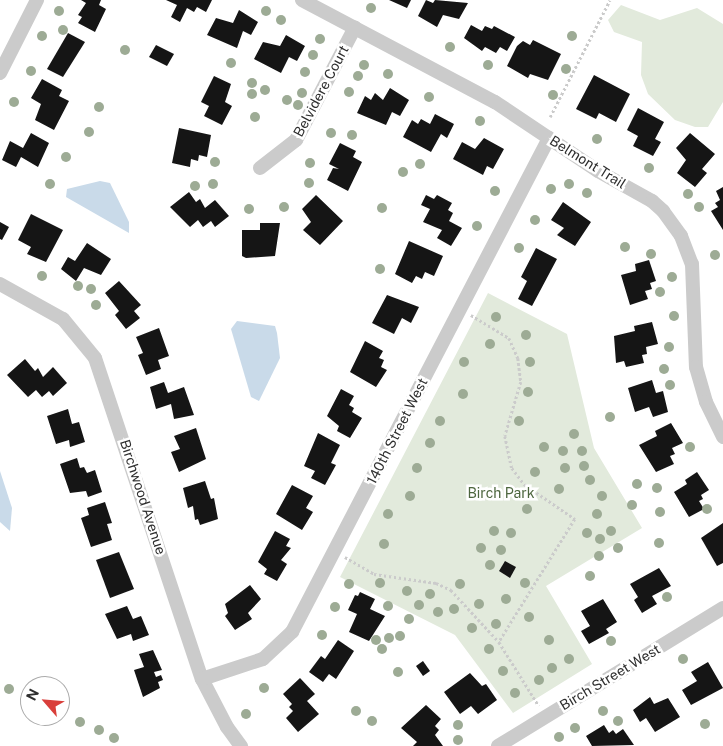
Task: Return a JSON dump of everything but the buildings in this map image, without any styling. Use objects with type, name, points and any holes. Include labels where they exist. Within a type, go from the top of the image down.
[{"type":"street","points":[[0,73],[37,0]]},
{"type":"street","name":"Belmont Trail","points":[[302,0],[495,102],[598,171],[652,201],[681,236],[694,279],[694,345],[699,379],[723,438]]},
{"type":"street","name":"Belvidere Court","points":[[260,168],[296,140],[355,27]]},
{"type":"street","name":"140th Street West","points":[[202,679],[248,666],[280,646],[292,632],[549,138]]},
{"type":"street","name":"Birchwood Avenue","points":[[0,284],[63,320],[95,358],[202,679],[218,713],[241,746]]},
{"type":"street","name":"Birch Street West","points":[[498,746],[723,608]]},
{"type":"path","points":[[550,116],[610,0]]},
{"type":"path","points":[[460,310],[505,335],[515,347],[521,382],[505,436],[506,452],[518,478],[575,519],[499,642]]},
{"type":"path","points":[[335,551],[374,574],[443,585],[457,596],[499,642],[546,716]]},
{"type":"green space","points":[[621,5],[660,20],[697,8],[723,24],[723,102],[708,127],[695,127],[675,120],[648,94],[641,75],[642,42],[614,32],[608,20]]},
{"type":"green space","name":"Birch Park","points":[[488,293],[567,334],[594,448],[642,528],[546,586],[592,664],[513,713],[455,635],[340,577]]},
{"type":"water","points":[[100,181],[110,183],[129,222],[129,233],[66,197],[67,189]]},
{"type":"water","points":[[237,321],[275,326],[277,333],[280,358],[259,401],[251,397],[231,329]]},
{"type":"water","points":[[0,471],[12,508],[10,531],[0,522]]}]
